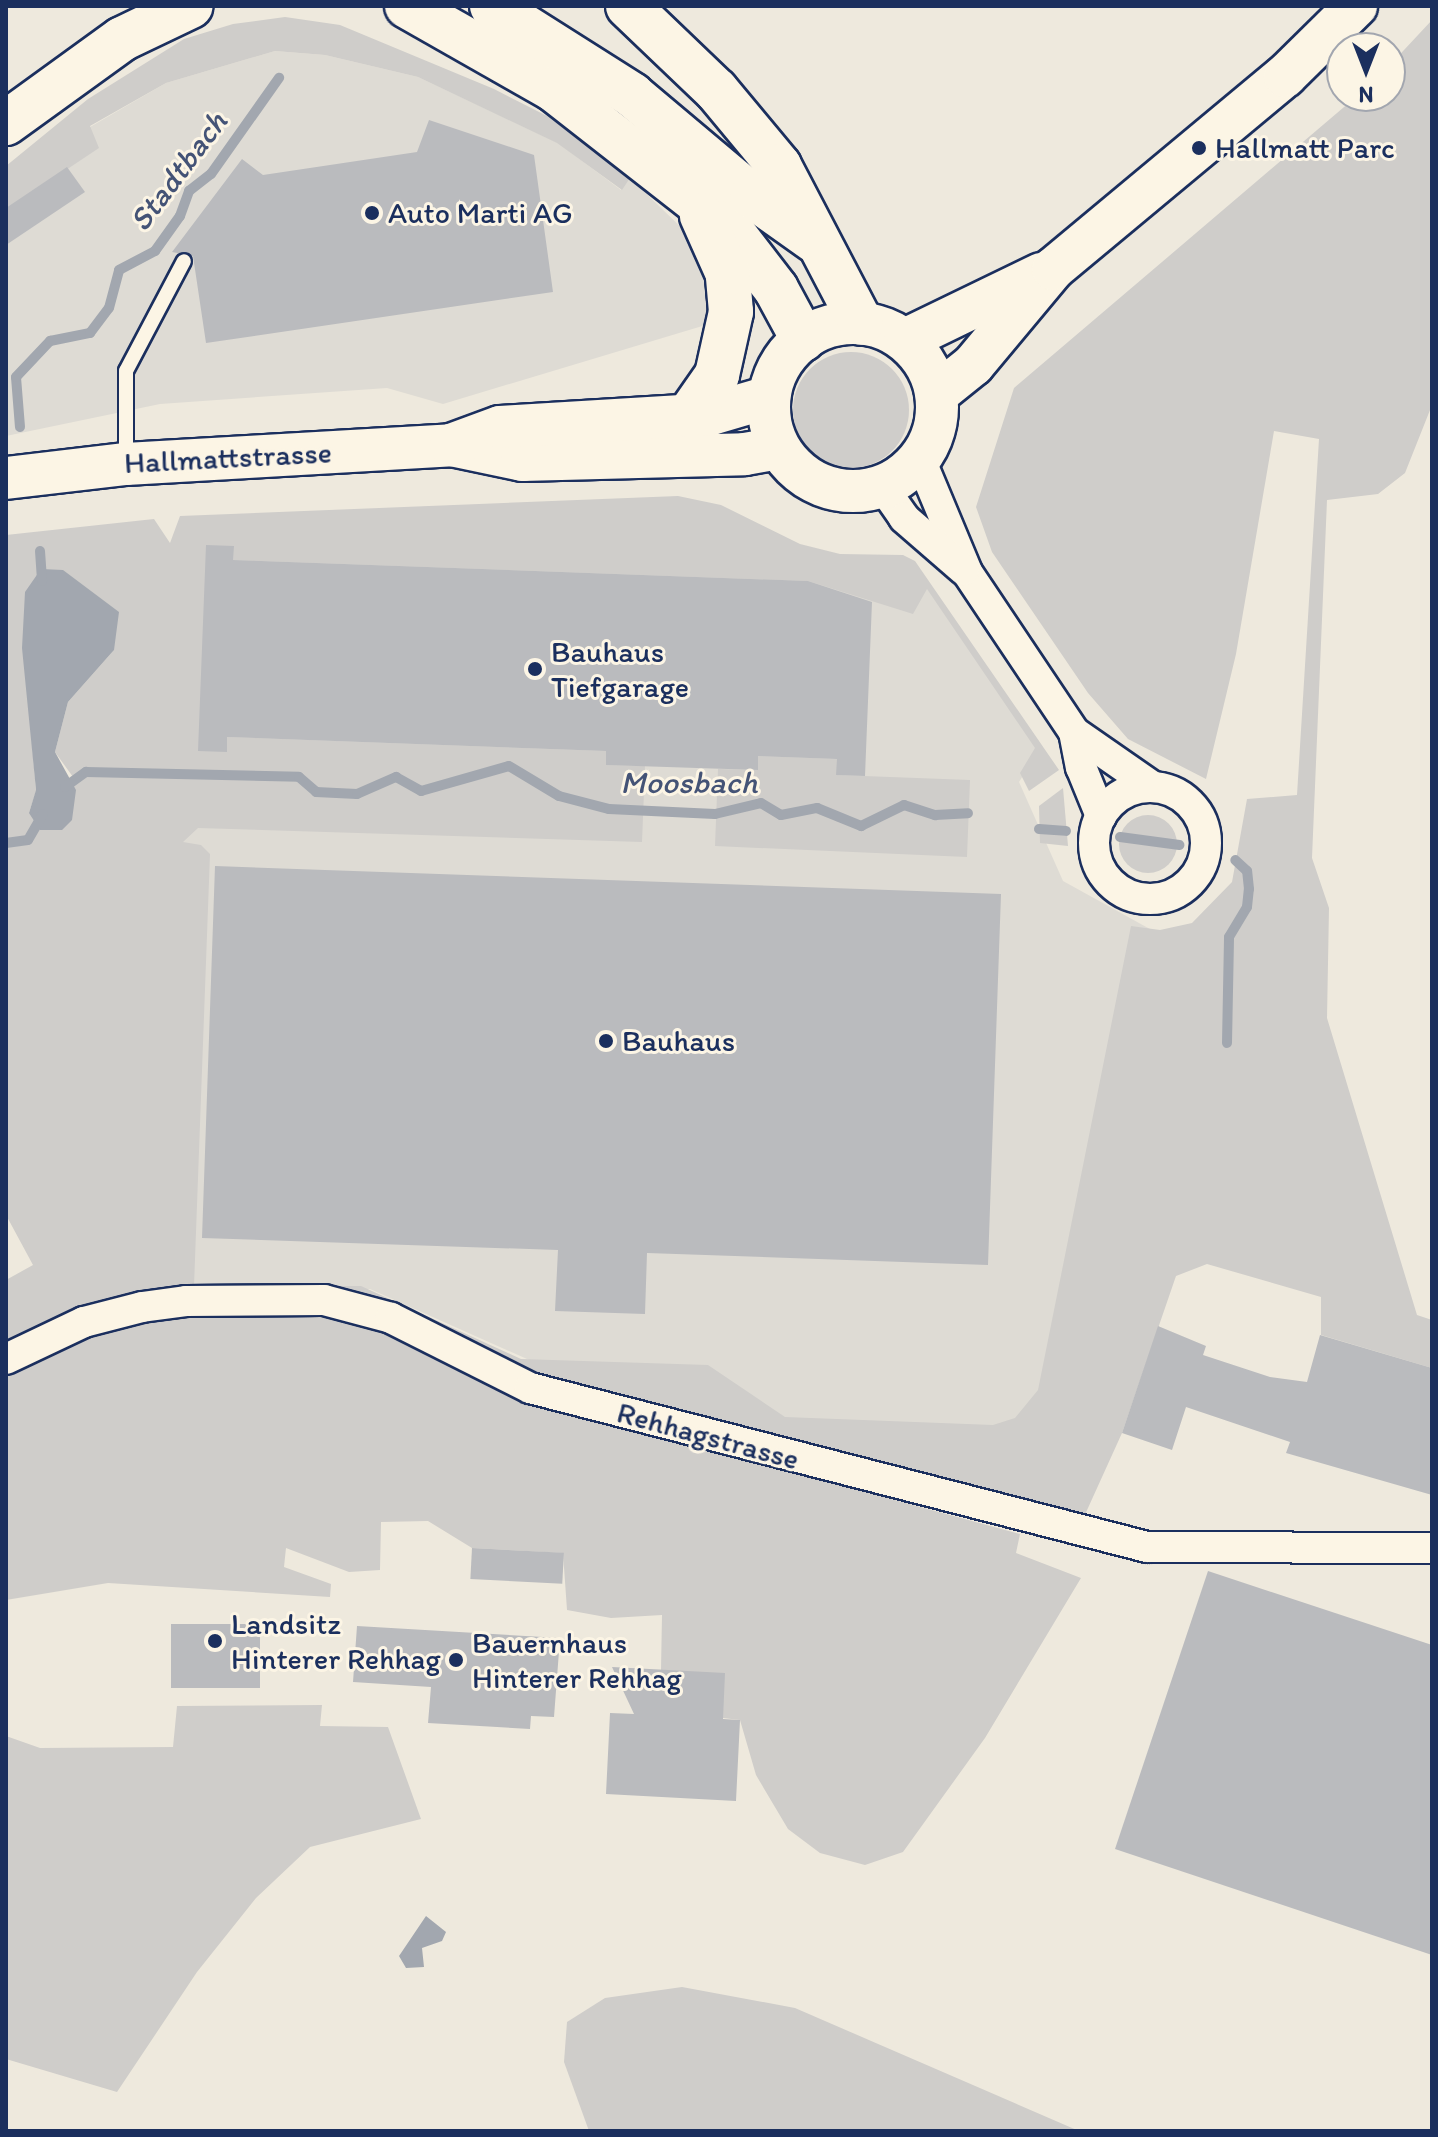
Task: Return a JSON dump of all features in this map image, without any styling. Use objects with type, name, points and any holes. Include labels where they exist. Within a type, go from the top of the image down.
[{"type":"highway","points":[[6,123],[122,39],[191,6]]},
{"type":"highway","points":[[384,6],[455,32]]},
{"type":"highway","points":[[407,6],[566,98],[726,224],[752,253],[803,339]]},
{"type":"highway","points":[[492,6],[632,95],[752,196],[814,240]]},
{"type":"highway","points":[[628,6],[752,131],[779,166],[814,240],[861,323]]},
{"type":"highway","points":[[689,415],[717,375],[731,294],[714,236],[693,200]]},
{"type":"main road","points":[[938,393],[973,365],[1053,269],[1285,76],[1356,6]]},
{"type":"main road","points":[[905,340],[1053,269]]},
{"type":"main road","points":[[861,323],[905,340],[928,369],[938,393],[935,429],[920,459],[882,486],[848,491],[826,487],[789,464],[778,448],[769,397],[776,373],[803,339],[832,327],[861,323]]},
{"type":"main road","name":"Hallmattstrasse","points":[[451,445],[500,427],[735,410],[769,397]]},
{"type":"main road","name":"Hallmattstrasse","points":[[6,478],[126,464],[451,445],[522,460],[745,454],[778,448]]},
{"type":"street","points":[[920,459],[967,572],[1074,732],[1153,787],[1187,801],[1203,824],[1206,840],[1199,871],[1176,893],[1144,899],[1115,887],[1094,852],[1101,816],[1117,797],[1153,787]]},
{"type":"street","points":[[882,486],[904,518],[967,572]]},
{"type":"street","points":[[1074,732],[1081,767],[1101,816]]},
{"type":"street","name":"Rehhagstrasse","points":[[6,1359],[84,1322],[142,1307],[186,1301],[324,1300],[391,1318],[530,1388],[1147,1547],[1432,1548]]},
{"type":"lane","points":[[126,464],[126,371],[184,261]]},
{"type":"shaded area","points":[[285,17],[340,25],[494,89],[547,116],[630,178],[622,190],[557,143],[418,77],[325,55],[275,51],[166,83],[90,126],[99,148],[6,210],[6,166],[88,99],[184,39],[233,24]]},
{"type":"shaded area","points":[[1432,20],[1432,405],[1405,473],[1378,494],[1327,500],[1312,858],[1329,908],[1327,1018],[1417,1315],[1432,1320],[1432,1368],[1321,1335],[1321,1297],[1207,1264],[1176,1276],[1122,1433],[1083,1519],[529,1373],[300,1288],[6,1344],[6,1280],[33,1265],[6,1215],[6,535],[154,519],[170,543],[180,516],[678,496],[721,505],[800,544],[840,554],[903,555],[915,561],[1059,770],[1029,791],[1020,773],[1035,748],[927,589],[913,614],[808,581],[233,560],[233,546],[226,752],[227,737],[606,751],[606,765],[645,766],[642,842],[198,828],[183,842],[201,845],[210,854],[194,1286],[361,1286],[521,1359],[708,1365],[785,1417],[993,1425],[1015,1418],[1038,1390],[1131,926],[1160,930],[1192,923],[1232,882],[1247,799],[1297,795],[1319,439],[1274,431],[1236,654],[1206,779],[1128,739],[1088,693],[992,552],[976,507],[1014,388],[1338,112],[1406,112],[1406,48]],"holes":[[[114,650],[68,702],[55,752],[73,777],[29,813],[36,791],[30,720]]]},
{"type":"shaded area","points":[[275,51],[325,55],[418,77],[558,143],[621,190],[630,178],[690,236],[713,274],[709,324],[443,404],[387,388],[160,404],[6,436],[6,210],[90,127],[166,83]]},
{"type":"shaded area","points":[[851,352],[873,357],[892,369],[904,388],[909,410],[904,432],[892,451],[873,463],[851,468],[829,463],[810,451],[798,432],[793,410],[798,388],[810,369],[829,357]]},
{"type":"shaded area","points":[[199,537],[910,565],[1042,746],[1019,782],[1063,881],[1177,944],[1055,1463],[583,1384],[370,1289],[174,1290],[182,843]]},
{"type":"shaded area","points":[[41,569],[63,570],[119,612],[114,650],[68,702],[55,752],[76,790],[72,820],[62,830],[40,830],[29,813],[36,790],[22,648],[25,592]]},
{"type":"shaded area","points":[[758,756],[837,759],[837,775],[970,780],[967,857],[715,846],[718,769],[758,770]]},
{"type":"shaded area","points":[[1063,788],[1068,846],[1040,843],[1039,806]]},
{"type":"shaded area","points":[[1148,815],[1169,823],[1177,844],[1169,865],[1148,873],[1127,865],[1119,844],[1127,823]]},
{"type":"shaded area","points":[[252,1313],[356,1320],[405,1338],[518,1398],[1020,1534],[1016,1553],[1081,1578],[985,1738],[903,1852],[865,1865],[820,1853],[788,1829],[756,1775],[740,1720],[723,1718],[661,1670],[662,1615],[611,1618],[567,1610],[563,1553],[472,1548],[428,1521],[381,1522],[380,1570],[349,1572],[286,1548],[284,1567],[331,1584],[330,1597],[108,1583],[6,1600],[6,1373],[78,1331],[169,1316]]},
{"type":"shaded area","points":[[322,1705],[320,1726],[388,1727],[421,1819],[310,1847],[256,1898],[197,1972],[117,2092],[6,2059],[6,1736],[40,1748],[173,1747],[177,1706]]},
{"type":"shaded area","points":[[426,1916],[446,1932],[442,1941],[422,1948],[424,1967],[406,1968],[399,1956]]},
{"type":"shaded area","points":[[682,1987],[795,2008],[1079,2131],[589,2131],[564,2062],[567,2022],[605,1998]]},
{"type":"building","name":"Auto Marti AG","points":[[429,120],[534,155],[553,292],[206,343],[193,256],[172,252],[242,159],[263,175],[417,152]]},
{"type":"building","points":[[67,167],[85,192],[6,245],[6,208]]},
{"type":"building","name":"Bauhaus Tiefgarage","points":[[206,545],[234,546],[233,560],[808,581],[872,602],[865,776],[836,775],[837,759],[758,756],[758,770],[606,765],[606,751],[227,737],[227,752],[198,751]]},
{"type":"building","points":[[215,866],[1001,894],[988,1265],[647,1253],[645,1314],[555,1311],[558,1250],[202,1238]]},
{"type":"building","points":[[1158,1326],[1206,1346],[1203,1355],[1270,1377],[1307,1382],[1320,1335],[1432,1368],[1432,1495],[1286,1453],[1290,1442],[1186,1407],[1172,1450],[1122,1433]]},
{"type":"building","points":[[472,1548],[564,1553],[562,1584],[470,1579]]},
{"type":"building","points":[[1208,1571],[1432,1645],[1432,1955],[1115,1849]]},
{"type":"building","name":"Landsitz Hinterer Rehhag","points":[[171,1624],[260,1624],[260,1688],[171,1688]]},
{"type":"building","name":"Bauernhaus Hinterer Rehhag","points":[[357,1626],[560,1638],[554,1717],[531,1716],[530,1729],[428,1723],[431,1687],[353,1682]]},
{"type":"building","points":[[612,1667],[725,1673],[723,1719],[740,1720],[736,1801],[606,1794],[610,1713],[634,1714]]},
{"type":"waterway","name":"Stadtbach","points":[[20,427],[16,377],[50,341],[90,333],[109,308],[119,270],[155,251],[180,216],[189,191],[211,174],[279,78]]},
{"type":"waterway","name":"Stadtbach","points":[[40,551],[42,581]]},
{"type":"waterway","name":"Moosbach","points":[[65,787],[86,772],[299,777],[316,792],[357,794],[396,777],[421,791],[509,766],[559,796],[609,809],[715,814],[761,803],[781,815],[817,808],[861,826],[904,805],[935,815],[968,813]]},
{"type":"waterway","name":"Stadtbach","points":[[6,843],[28,840],[43,814]]},
{"type":"waterway","name":"Moosbach","points":[[1039,829],[1066,831]]},
{"type":"waterway","name":"Moosbach","points":[[1120,837],[1179,845]]},
{"type":"waterway","name":"Moosbach","points":[[1227,1043],[1229,937],[1247,907],[1249,889],[1247,871],[1235,860]]},
{"type":"place","name":"Hallmatt Parc","points":[[1199,148]]},
{"type":"place","name":"Auto Marti AG","points":[[372,213]]},
{"type":"place","name":"Bauhaus Tiefgarage","points":[[535,669]]},
{"type":"place","name":"Bauhaus","points":[[606,1041]]},
{"type":"place","name":"Landsitz Hinterer Rehhag","points":[[215,1641]]},
{"type":"place","name":"Bauernhaus Hinterer Rehhag","points":[[456,1660]]}]
